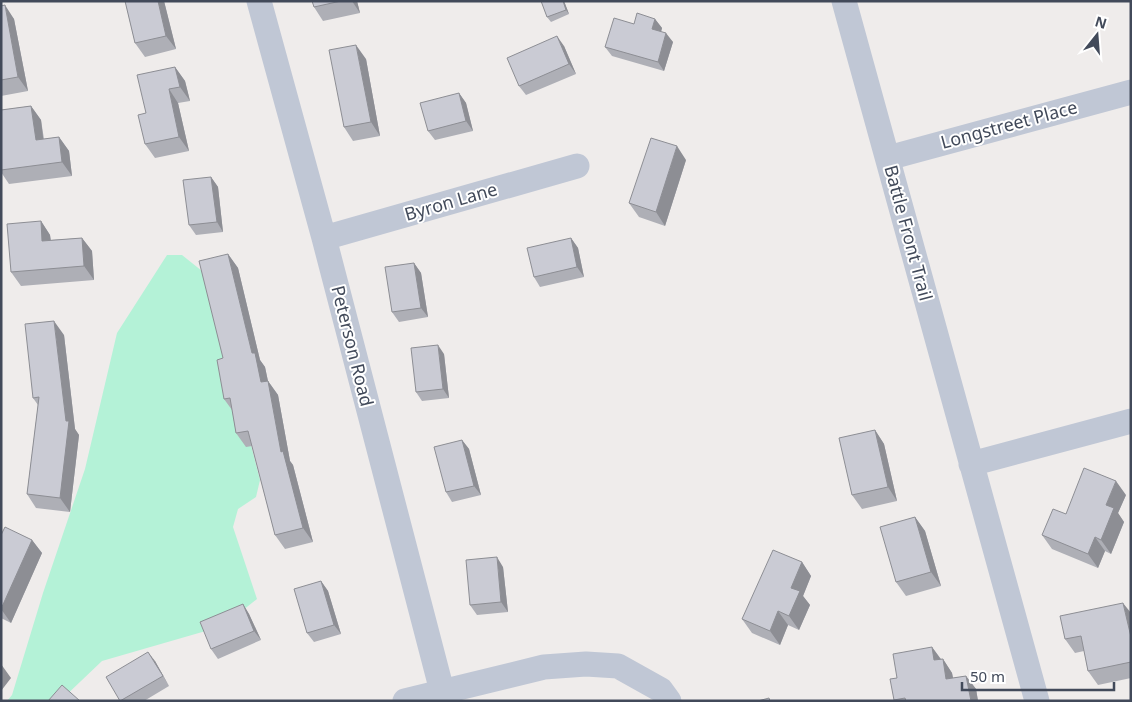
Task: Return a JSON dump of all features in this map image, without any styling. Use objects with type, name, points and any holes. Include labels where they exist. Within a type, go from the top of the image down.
[{"type":"street","name":"Peterson Road","points":[[259,1],[324,238],[442,691]]},
{"type":"street","name":"Battle Front Trail","points":[[844,1],[1036,701]]},
{"type":"street","name":"Longstreet Place","points":[[888,158],[1131,92]]},
{"type":"street","name":"Byron Lane","points":[[324,238],[577,166]]},
{"type":"street","points":[[972,464],[1131,421]]},
{"type":"street","points":[[405,701],[544,667],[586,664],[618,666],[661,690],[669,701]]},
{"type":"green space","points":[[167,255],[182,255],[207,275],[260,480],[256,497],[238,509],[233,527],[257,599],[223,626],[102,661],[60,701],[7,701],[12,695],[43,593],[85,469],[117,333]]},
{"type":"building","points":[[125,1],[158,1],[166,36],[135,43]]},
{"type":"building","points":[[312,1],[341,1],[314,7]]},
{"type":"building","points":[[541,1],[563,1],[566,10],[547,17]]},
{"type":"building","points":[[5,5],[18,77],[1,80],[1,6]]},
{"type":"building","points":[[637,13],[655,19],[652,29],[666,33],[658,62],[605,47],[614,18],[634,24]]},
{"type":"building","points":[[557,36],[569,64],[519,86],[507,58]]},
{"type":"building","points":[[356,45],[371,122],[344,127],[329,50]]},
{"type":"building","points":[[175,67],[180,87],[169,89],[179,137],[145,144],[138,115],[146,113],[137,75]]},
{"type":"building","points":[[459,93],[466,121],[428,131],[420,103]]},
{"type":"building","points":[[31,106],[36,140],[59,137],[62,162],[1,170],[1,110]]},
{"type":"building","points":[[651,138],[677,146],[656,212],[629,203]]},
{"type":"building","points":[[211,177],[217,222],[189,225],[183,180]]},
{"type":"building","points":[[41,221],[42,241],[82,238],[84,266],[11,272],[7,224]]},
{"type":"building","points":[[571,238],[577,267],[534,277],[527,248]]},
{"type":"building","points":[[228,254],[261,382],[268,381],[281,452],[283,451],[303,528],[275,535],[248,431],[236,433],[230,398],[224,399],[217,360],[223,358],[199,261]]},
{"type":"building","points":[[414,263],[421,308],[392,312],[385,267]]},
{"type":"building","points":[[54,321],[66,421],[69,421],[60,498],[27,494],[39,397],[33,398],[25,324]]},
{"type":"building","points":[[438,345],[443,389],[416,392],[411,348]]},
{"type":"building","points":[[875,430],[888,487],[852,495],[839,438]]},
{"type":"building","points":[[462,440],[474,486],[446,492],[434,447]]},
{"type":"building","points":[[1084,468],[1116,481],[1106,505],[1114,508],[1101,540],[1095,537],[1088,554],[1042,535],[1053,509],[1066,514]]},
{"type":"building","points":[[915,517],[931,572],[896,582],[880,527]]},
{"type":"building","points":[[5,527],[32,540],[1,609],[1,535]]},
{"type":"building","points":[[773,550],[802,562],[791,588],[800,591],[789,616],[778,611],[770,631],[742,619]]},
{"type":"building","points":[[497,557],[501,602],[470,605],[466,560]]},
{"type":"building","points":[[321,581],[334,625],[307,633],[294,589]]},
{"type":"building","points":[[1123,603],[1131,637],[1131,662],[1088,671],[1081,636],[1065,639],[1060,616]]},
{"type":"building","points":[[243,604],[254,631],[211,649],[200,622]]},
{"type":"building","points":[[932,647],[934,660],[943,659],[946,679],[966,676],[971,701],[906,701],[905,698],[894,700],[890,679],[897,678],[893,654]]},
{"type":"building","points":[[148,652],[163,676],[120,701],[106,677]]},
{"type":"building","points":[[62,685],[80,701],[48,701]]},
{"type":"building","points":[[769,698],[770,701],[758,701]]}]
